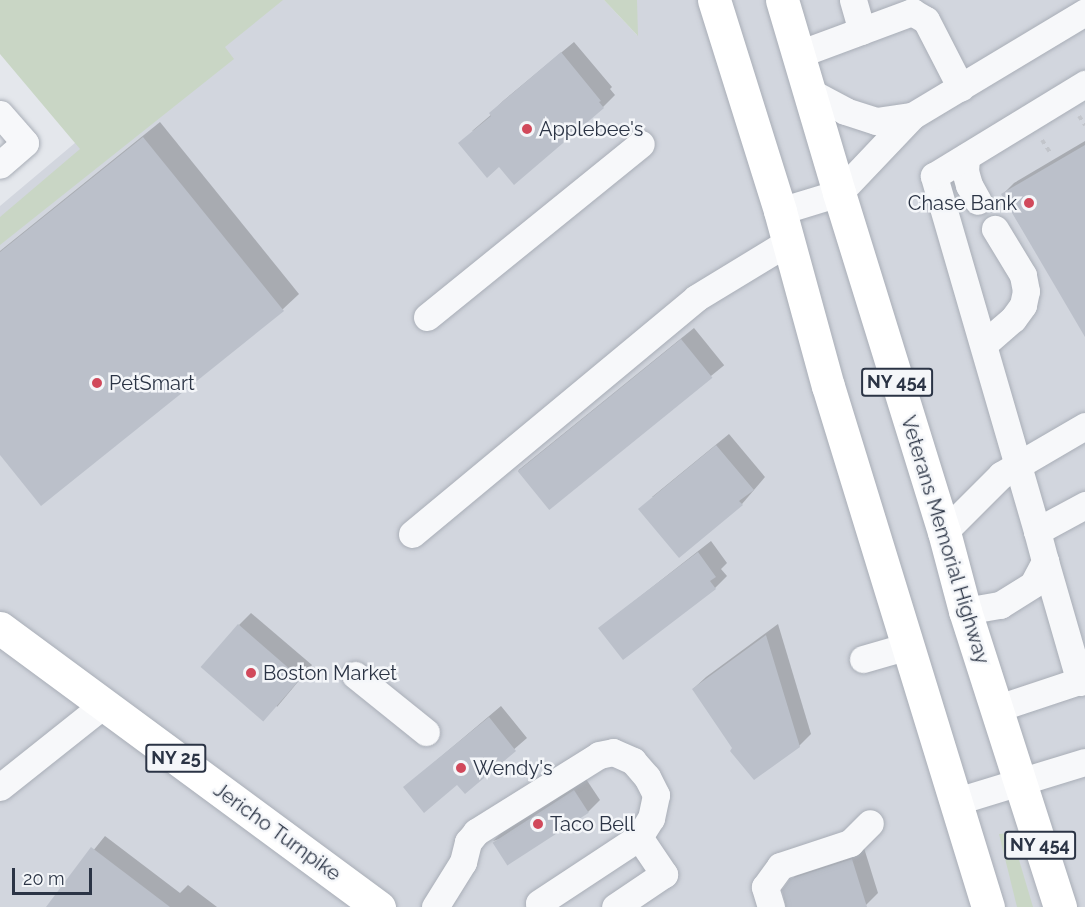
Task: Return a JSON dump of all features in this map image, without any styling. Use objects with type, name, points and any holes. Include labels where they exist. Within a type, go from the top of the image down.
[{"type":"main road","name":"NY 454","points":[[714,0],[784,226],[828,386],[988,907]]},
{"type":"main road","name":"Veterans Memorial Highway","points":[[782,0],[944,532],[995,709],[1060,907]]},
{"type":"main road","name":"Jericho Turnpike","points":[[0,628],[379,907]]},
{"type":"street","points":[[853,0],[862,31]]},
{"type":"street","points":[[799,54],[912,12],[926,20],[961,88]]},
{"type":"street","points":[[412,534],[784,226],[839,193],[912,116],[1085,12]]},
{"type":"street","points":[[995,709],[1082,681],[1039,572],[1037,531],[934,176],[1085,84]]},
{"type":"street","points":[[810,92],[845,111],[876,121],[912,116]]},
{"type":"street","points":[[0,114],[25,143],[0,165]]},
{"type":"street","points":[[428,317],[642,144]]},
{"type":"street","points":[[966,157],[965,171],[969,185],[978,201]]},
{"type":"street","points":[[984,344],[1013,319],[1023,305],[1026,291],[1023,275],[995,229]]},
{"type":"street","points":[[944,532],[1001,475],[1085,426]]},
{"type":"street","points":[[1037,531],[1085,505]]},
{"type":"street","points":[[965,611],[1000,605],[1039,572]]},
{"type":"street","points":[[863,659],[908,646]]},
{"type":"street","points":[[355,675],[426,732]]},
{"type":"street","points":[[0,787],[103,705]]},
{"type":"street","points":[[435,907],[463,862],[468,842],[476,832],[599,755],[613,752],[633,761],[647,777],[656,795],[651,818],[639,837],[540,905]]},
{"type":"street","points":[[954,802],[1085,762]]},
{"type":"street","points":[[771,907],[765,887],[780,866],[850,843],[870,823]]},
{"type":"street","points":[[615,907],[664,874],[639,837]]},
{"type":"shaded area","points":[[245,0],[604,0],[637,35],[637,0],[1085,0],[1085,907],[0,907],[0,206]]},
{"type":"green space","points":[[0,0],[283,0],[225,47],[234,59],[0,245],[0,217],[80,149],[0,54]]},
{"type":"green space","points":[[604,0],[637,0],[638,36]]},
{"type":"green space","points":[[1011,833],[1033,907],[1017,907],[999,834]]},
{"type":"building","name":"Applebee's","points":[[561,52],[601,101],[599,102],[604,108],[514,185],[499,167],[487,178],[458,143],[491,116],[489,113]]},
{"type":"building","name":"PetSmart","points":[[143,137],[284,311],[41,506],[0,455],[0,252]]},
{"type":"building","points":[[1085,145],[1085,337],[1001,194]]},
{"type":"building","points":[[681,339],[712,378],[549,510],[518,471]]},
{"type":"building","points":[[716,445],[754,490],[739,501],[743,505],[679,558],[638,509]]},
{"type":"building","points":[[698,552],[716,577],[710,581],[716,589],[623,660],[598,628]]},
{"type":"building","name":"Boston Market","points":[[238,624],[301,678],[263,721],[201,667]]},
{"type":"building","points":[[766,635],[800,747],[754,780],[730,751],[732,748],[692,689]]},
{"type":"building","name":"Wendy's","points":[[489,717],[516,751],[465,794],[457,785],[424,813],[403,787]]},
{"type":"building","name":"Taco Bell","points":[[574,790],[589,813],[507,865],[493,843]]},
{"type":"building","points":[[91,847],[170,907],[46,907]]},
{"type":"building","points":[[852,859],[867,907],[786,907],[782,890],[790,879]]},
{"type":"place","name":"Applebee's","points":[[527,129]]},
{"type":"place","name":"Chase Bank","points":[[1029,203]]},
{"type":"place","name":"PetSmart","points":[[97,383]]},
{"type":"place","name":"Boston Market","points":[[251,673]]},
{"type":"place","name":"Wendy's","points":[[461,768]]},
{"type":"place","name":"Taco Bell","points":[[538,824]]}]
